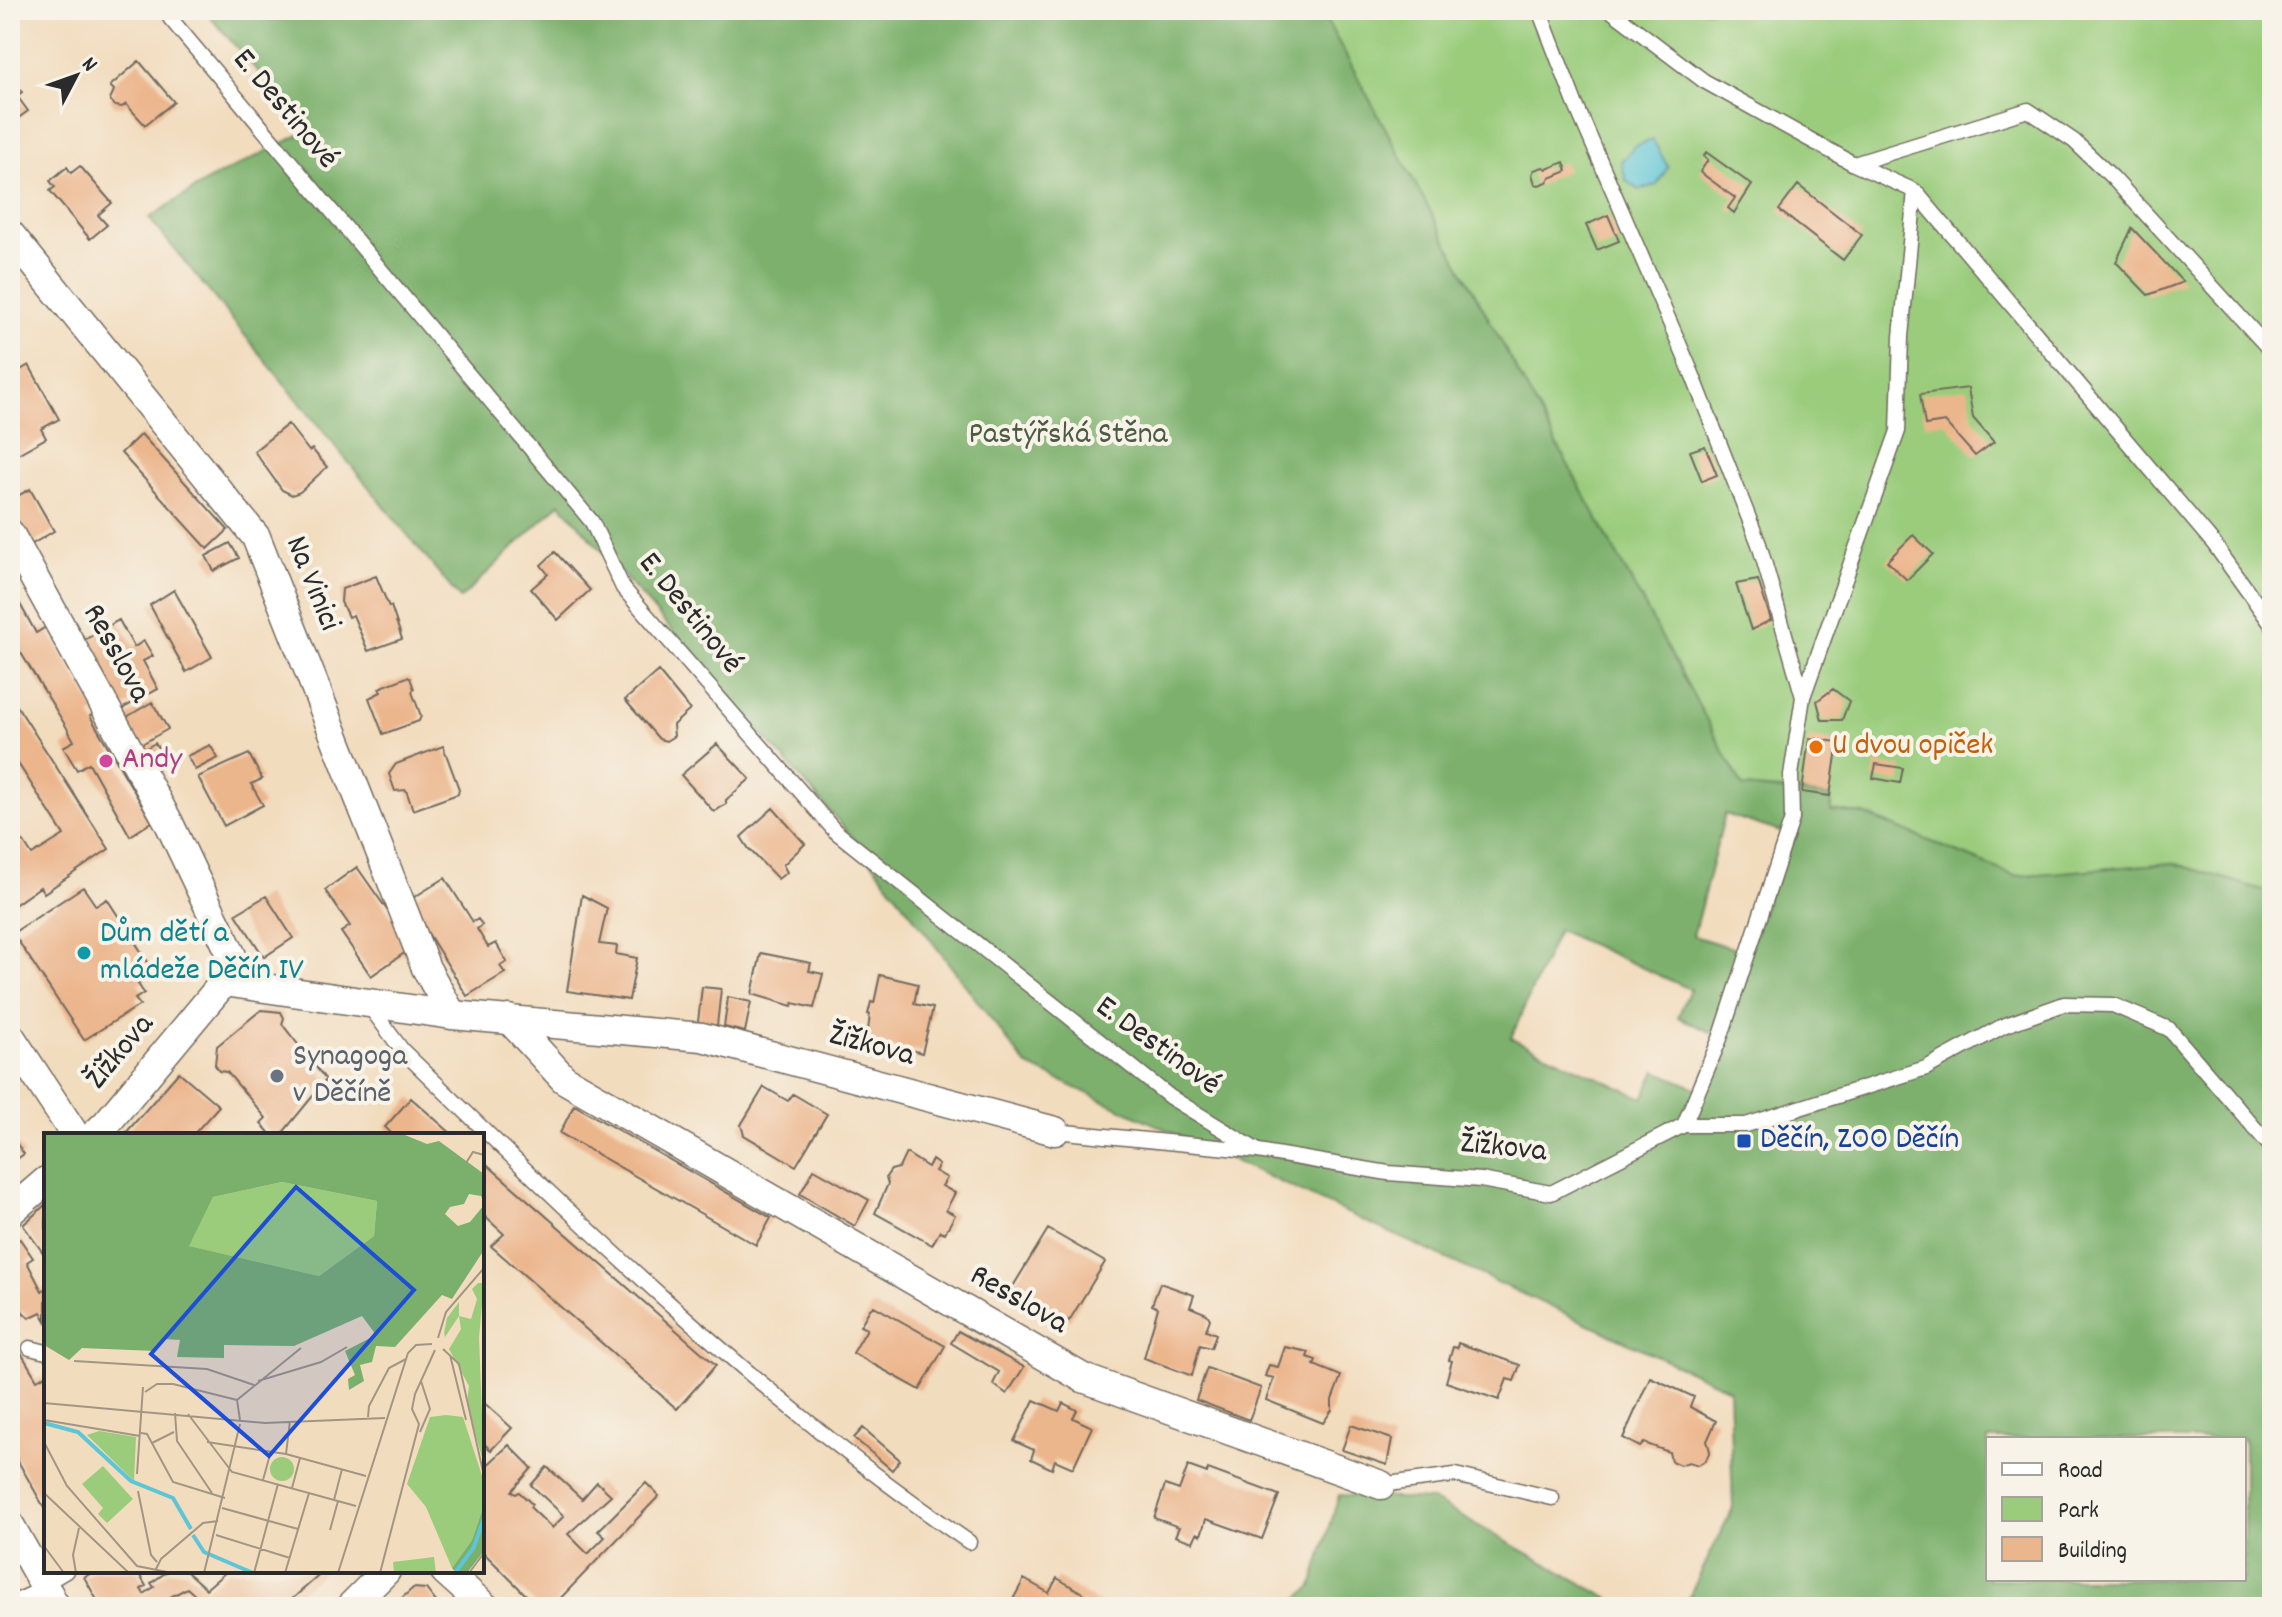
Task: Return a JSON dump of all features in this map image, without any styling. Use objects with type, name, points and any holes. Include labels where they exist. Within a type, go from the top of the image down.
[{"type":"street","name":"Na Vinici","points":[[10,234],[256,537],[426,968],[452,1015]]},
{"type":"street","name":"Resslova","points":[[10,534],[175,834],[232,956],[224,982]]},
{"type":"street","name":"Žižkova","points":[[96,1133],[224,982],[452,1015],[702,1037],[1055,1131]]},
{"type":"street","name":"Resslova","points":[[509,1019],[564,1079],[1083,1378],[1381,1485]]},
{"type":"street","points":[[10,1036],[74,1133]]},
{"type":"street","points":[[10,1212],[44,1183]]},
{"type":"street","points":[[10,1525],[54,1589],[20,1607]]},
{"type":"street","points":[[350,1607],[384,1573]]},
{"type":"street","points":[[447,1573],[485,1607]]},
{"type":"lane","points":[[1539,10],[1575,103],[1693,376],[1759,544],[1803,697]]},
{"type":"lane","points":[[1610,10],[1704,81],[1854,164],[1915,191],[2214,544],[2272,625]]},
{"type":"lane","name":"E. Destinové","points":[[170,18],[592,522],[623,588],[835,831],[1170,1097],[1258,1151]]},
{"type":"lane","points":[[1854,164],[2028,110],[2074,141],[2113,178],[2272,352]]},
{"type":"lane","points":[[1684,1125],[1721,1036],[1792,819],[1791,775],[1803,697],[1898,431],[1901,337],[1915,191]]},
{"type":"lane","points":[[367,1003],[402,1050],[660,1294],[848,1455],[969,1542]]},
{"type":"lane","name":"Žižkova","points":[[1055,1131],[1258,1151],[1388,1173],[1481,1180],[1551,1193],[1684,1125],[1746,1125],[1926,1068],[2003,1026],[2064,1004],[2113,1005],[2169,1029],[2272,1148]]},
{"type":"lane","points":[[30,1348],[44,1352]]},
{"type":"lane","name":"Resslova","points":[[1381,1485],[1455,1475],[1552,1498]]},
{"type":"green space","name":"Pastýřská Stěna","points":[[204,10],[1321,10],[1743,787],[1830,796],[1831,811],[1863,814],[2015,876],[2173,863],[2272,893],[2272,1607],[1684,1607],[1733,1508],[1729,1389],[1026,1065],[855,840],[560,503],[460,599],[149,218],[207,181],[309,130]],"holes":[[[1725,814],[1787,834],[1749,953],[1693,936]],[[1558,930],[1690,989],[1678,1017],[1721,1037],[1698,1089],[1656,1071],[1643,1098],[1511,1038]]]},
{"type":"green space","points":[[1321,10],[2272,10],[2272,893],[2173,863],[2015,876],[1864,814],[1831,811],[1831,800],[1795,791],[1743,787]]},
{"type":"green space","points":[[1339,1495],[1432,1500],[1624,1607],[1286,1607],[1312,1587]]},
{"type":"water","points":[[1653,140],[1668,167],[1657,185],[1639,190],[1626,181],[1621,161],[1635,146]]},
{"type":"building","points":[[139,61],[174,102],[145,125],[126,104],[115,106],[110,100],[114,90],[110,86]]},
{"type":"building","points":[[10,76],[22,92],[17,96],[28,111],[10,124]]},
{"type":"building","points":[[1706,152],[1752,185],[1734,213],[1728,208],[1735,198],[1700,172],[1708,160],[1704,156]]},
{"type":"building","points":[[1564,162],[1567,171],[1547,182],[1535,184],[1534,170]]},
{"type":"building","points":[[80,166],[112,203],[98,215],[107,225],[90,239],[50,191],[55,187],[50,181],[67,167],[71,173]]},
{"type":"building","points":[[1798,185],[1862,235],[1843,260],[1779,210]]},
{"type":"building","points":[[1608,215],[1619,241],[1597,250],[1586,225]]},
{"type":"building","points":[[2132,228],[2183,282],[2148,295],[2116,262]]},
{"type":"building","points":[[29,365],[59,419],[41,429],[46,438],[14,456],[10,450],[10,371],[13,369],[15,373]]},
{"type":"building","points":[[1968,388],[1973,418],[1994,442],[1975,456],[1945,422],[1925,425],[1920,394]]},
{"type":"building","points":[[288,424],[309,451],[312,449],[327,467],[300,492],[292,495],[282,490],[254,451]]},
{"type":"building","points":[[141,434],[228,530],[208,549],[121,453]]},
{"type":"building","points":[[1705,446],[1717,475],[1702,481],[1690,451]]},
{"type":"building","points":[[30,489],[54,531],[27,547],[10,517],[10,500]]},
{"type":"building","points":[[1913,535],[1933,554],[1907,580],[1887,561]]},
{"type":"building","points":[[230,543],[239,558],[214,571],[206,556]]},
{"type":"building","points":[[555,552],[590,590],[558,620],[531,589],[548,574],[541,565]]},
{"type":"building","points":[[376,576],[391,606],[402,639],[368,651],[353,615],[348,617],[341,602],[342,589]]},
{"type":"building","points":[[1758,580],[1771,620],[1751,630],[1736,584]]},
{"type":"building","points":[[10,586],[36,633],[46,627],[96,712],[90,716],[152,822],[130,836],[89,763],[77,770],[63,747],[74,741],[67,728],[16,645],[10,649]]},
{"type":"building","points":[[174,590],[212,657],[186,672],[150,605]]},
{"type":"building","points":[[119,620],[134,647],[144,641],[153,656],[143,661],[158,689],[120,710],[81,642]]},
{"type":"building","points":[[658,671],[690,710],[673,725],[674,736],[666,741],[659,739],[625,700]]},
{"type":"building","points":[[407,677],[414,689],[412,692],[421,716],[419,721],[383,734],[369,698],[381,692],[379,688]]},
{"type":"building","points":[[1833,689],[1849,701],[1842,720],[1822,720],[1817,701]]},
{"type":"building","points":[[10,695],[109,849],[44,893],[40,887],[10,908],[10,838],[16,847],[23,841],[32,855],[64,835],[10,751]]},
{"type":"building","points":[[152,702],[168,729],[140,745],[125,718]]},
{"type":"building","points":[[1809,738],[1838,742],[1830,796],[1802,792]]},
{"type":"building","points":[[155,743],[167,763],[155,770],[143,750]]},
{"type":"building","points":[[717,744],[750,779],[714,812],[681,775]]},
{"type":"building","points":[[210,745],[218,758],[195,770],[187,756]]},
{"type":"building","points":[[443,746],[459,789],[458,794],[413,810],[406,790],[395,791],[389,774],[396,764]]},
{"type":"building","points":[[249,754],[262,779],[251,784],[263,805],[224,826],[198,777]]},
{"type":"building","points":[[1876,764],[1903,768],[1900,783],[1873,778]]},
{"type":"building","points":[[773,808],[805,844],[783,865],[787,872],[778,879],[741,837]]},
{"type":"building","points":[[357,867],[413,947],[371,976],[341,932],[350,926],[325,890]]},
{"type":"building","points":[[445,878],[473,922],[478,919],[482,925],[477,929],[488,947],[496,943],[507,962],[500,966],[505,973],[467,996],[408,901]]},
{"type":"building","name":"Dům dětí a mládeže Děčín IV","points":[[83,887],[96,906],[107,899],[155,973],[138,984],[144,993],[135,999],[140,1005],[84,1040],[13,933]]},
{"type":"building","points":[[582,895],[607,908],[599,944],[617,946],[616,954],[637,958],[629,1000],[567,991]]},
{"type":"building","points":[[266,896],[293,938],[264,957],[236,914]]},
{"type":"building","points":[[761,953],[811,963],[809,971],[823,974],[814,1008],[793,1003],[792,1006],[752,994]]},
{"type":"building","points":[[880,975],[918,984],[914,1004],[933,1008],[922,1053],[904,1048],[903,1052],[867,1039],[868,1014],[871,1002],[874,1003]]},
{"type":"building","points":[[702,987],[721,989],[717,1026],[698,1022]]},
{"type":"building","points":[[728,997],[751,1002],[745,1032],[724,1027]]},
{"type":"building","name":"Synagoga v Děčíně","points":[[261,1010],[281,1012],[284,1018],[282,1024],[326,1080],[283,1133],[269,1133],[261,1123],[266,1118],[227,1072],[219,1071],[215,1065],[217,1046]]},
{"type":"building","points":[[179,1072],[219,1106],[195,1133],[126,1133]]},
{"type":"building","points":[[764,1087],[788,1101],[793,1094],[827,1114],[796,1166],[744,1135],[741,1125]]},
{"type":"building","points":[[411,1098],[451,1133],[391,1133],[385,1127]]},
{"type":"building","points":[[574,1105],[771,1218],[756,1245],[560,1133]]},
{"type":"building","points":[[10,1134],[24,1154],[10,1164]]},
{"type":"building","points":[[906,1153],[928,1167],[932,1160],[939,1165],[935,1171],[947,1178],[942,1186],[955,1193],[946,1210],[955,1215],[945,1233],[940,1231],[932,1245],[875,1213],[888,1184],[886,1177],[891,1170],[899,1168]]},
{"type":"building","points":[[484,1162],[716,1365],[677,1409],[491,1246],[504,1234],[484,1216]]},
{"type":"building","points":[[814,1169],[869,1200],[855,1226],[800,1194]]},
{"type":"building","points":[[44,1206],[44,1254],[23,1225]]},
{"type":"building","points":[[1048,1229],[1105,1262],[1069,1321],[1060,1316],[1058,1320],[1024,1300],[1026,1296],[1012,1288]]},
{"type":"building","points":[[20,1239],[33,1258],[27,1262],[42,1291],[44,1290],[44,1317],[41,1312],[29,1318],[22,1311],[14,1341],[37,1380],[44,1376],[44,1507],[10,1447],[10,1244]]},
{"type":"building","points":[[1160,1283],[1194,1295],[1190,1307],[1207,1314],[1210,1319],[1206,1330],[1216,1334],[1211,1348],[1200,1345],[1192,1376],[1144,1358],[1158,1308],[1152,1305]]},
{"type":"building","points":[[874,1306],[945,1346],[920,1390],[853,1353],[867,1329],[860,1326]]},
{"type":"building","points":[[958,1331],[1024,1367],[1007,1394],[993,1384],[999,1372],[951,1343]]},
{"type":"building","points":[[1458,1343],[1520,1365],[1514,1381],[1507,1379],[1499,1400],[1446,1382],[1453,1347],[1457,1348]]},
{"type":"building","points":[[1285,1347],[1309,1352],[1307,1357],[1316,1360],[1314,1365],[1341,1376],[1332,1400],[1332,1410],[1323,1423],[1266,1400],[1274,1378],[1265,1376],[1269,1365],[1278,1367]]},
{"type":"building","points":[[1207,1368],[1261,1388],[1249,1420],[1196,1400]]},
{"type":"building","points":[[1650,1377],[1694,1397],[1690,1407],[1716,1421],[1707,1441],[1710,1451],[1706,1460],[1698,1465],[1689,1462],[1680,1465],[1671,1461],[1669,1452],[1644,1443],[1640,1447],[1623,1438]]},
{"type":"building","points":[[1034,1400],[1059,1411],[1063,1403],[1077,1410],[1073,1418],[1092,1427],[1073,1468],[1055,1460],[1052,1469],[1031,1459],[1034,1450],[1014,1441]]},
{"type":"building","points":[[484,1403],[512,1428],[491,1450],[484,1444]]},
{"type":"building","points":[[1351,1425],[1392,1439],[1387,1465],[1342,1450]]},
{"type":"building","points":[[863,1428],[900,1460],[892,1470],[854,1438]]},
{"type":"building","points":[[509,1445],[532,1468],[512,1491],[516,1494],[519,1492],[532,1504],[530,1507],[552,1528],[564,1516],[531,1485],[547,1467],[582,1499],[597,1482],[611,1495],[568,1534],[588,1554],[605,1537],[598,1531],[646,1483],[659,1496],[552,1607],[538,1607],[484,1553],[484,1468]]},
{"type":"building","points":[[1188,1466],[1207,1473],[1208,1469],[1279,1495],[1262,1539],[1206,1519],[1201,1535],[1197,1533],[1193,1542],[1175,1536],[1179,1527],[1154,1518],[1165,1485],[1179,1490]]},
{"type":"building","points":[[91,1573],[138,1573],[146,1586],[141,1589],[144,1594],[154,1587],[151,1583],[165,1573],[188,1573],[206,1589],[225,1573],[322,1573],[283,1607],[184,1607],[182,1603],[196,1596],[187,1588],[152,1607],[149,1603],[142,1607],[101,1607],[84,1577]]},
{"type":"building","points":[[1057,1578],[1106,1607],[1009,1607],[1024,1579],[1049,1593]]},
{"type":"building","points":[[413,1588],[426,1589],[440,1607],[392,1607]]},
{"type":"place","name":"U dvou opiček","points":[[1816,747]]},
{"type":"place","name":"Andy","points":[[106,761]]},
{"type":"place","name":"Dům dětí a mládeže Děčín IV","points":[[84,953]]},
{"type":"place","name":"Synagoga v Děčíně","points":[[277,1076]]},
{"type":"place","name":"Děčín, ZOO Děčín","points":[[1744,1141]]}]
